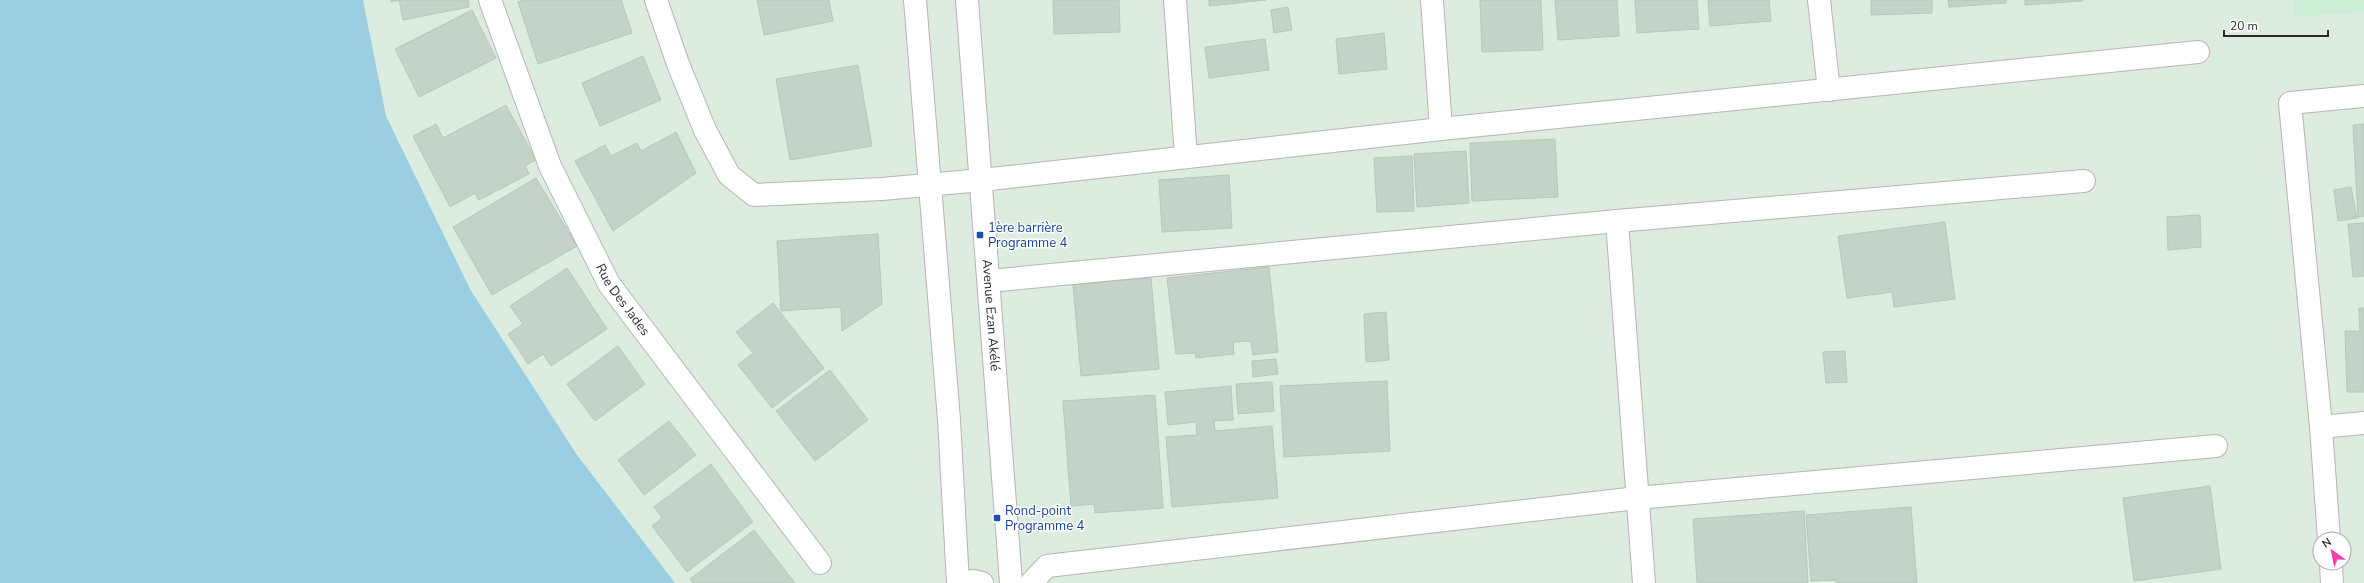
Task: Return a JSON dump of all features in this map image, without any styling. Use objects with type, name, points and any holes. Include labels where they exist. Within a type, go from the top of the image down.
[{"type":"street","name":"Rue Des Jades","points":[[490,0],[550,166],[609,284],[820,563]]},
{"type":"street","points":[[656,0],[678,64],[705,130],[729,175],[754,194],[882,189],[982,180],[1441,129],[2198,52]]},
{"type":"street","points":[[915,0],[949,420],[958,583]]},
{"type":"street","name":"Avenue Ezan Akélé","points":[[967,0],[990,281],[1011,583]]},
{"type":"street","points":[[1175,0],[1186,157]]},
{"type":"street","points":[[1432,0],[1441,129]]},
{"type":"street","points":[[1819,0],[1829,90]]},
{"type":"street","points":[[2328,531],[2321,427],[2290,103],[2364,96]]},
{"type":"street","points":[[990,281],[1617,221],[2084,181]]},
{"type":"street","points":[[1617,221],[1636,498],[1644,583]]},
{"type":"street","points":[[2321,427],[2364,423]]},
{"type":"street","points":[[1031,583],[1047,566],[1636,498],[2216,446]]},
{"type":"street","points":[[2331,571],[2332,583]]},
{"type":"street","points":[[963,583],[973,581],[982,583]]},
{"type":"shaded area","points":[[0,0],[363,0],[386,116],[470,289],[577,455],[675,583],[0,583]]},
{"type":"shaded area","points":[[2293,0],[2364,0],[2364,12],[2294,17]]},
{"type":"building","points":[[399,0],[468,0],[469,7],[403,20]]},
{"type":"building","points":[[524,0],[621,0],[632,33],[538,64],[518,2]]},
{"type":"building","points":[[757,0],[829,0],[833,21],[764,35]]},
{"type":"building","points":[[1053,0],[1119,0],[1120,32],[1054,34]]},
{"type":"building","points":[[1209,0],[1266,0],[1209,6]]},
{"type":"building","points":[[1480,0],[1541,0],[1543,50],[1482,52]]},
{"type":"building","points":[[1555,0],[1617,0],[1619,36],[1558,40]]},
{"type":"building","points":[[1635,0],[1697,0],[1699,29],[1637,33]]},
{"type":"building","points":[[1708,0],[1769,0],[1771,21],[1710,26]]},
{"type":"building","points":[[1871,0],[1932,0],[1932,13],[1871,15]]},
{"type":"building","points":[[1948,0],[2006,0],[2006,3],[1949,7]]},
{"type":"building","points":[[2025,0],[2083,0],[2083,1],[2025,5]]},
{"type":"building","points":[[1288,7],[1292,30],[1274,33],[1271,10]]},
{"type":"building","points":[[472,10],[496,58],[419,97],[395,49]]},
{"type":"building","points":[[1384,33],[1387,69],[1339,74],[1336,39]]},
{"type":"building","points":[[1265,39],[1269,70],[1209,78],[1205,47]]},
{"type":"building","points":[[643,56],[661,100],[600,126],[582,83]]},
{"type":"building","points":[[858,65],[872,146],[790,160],[776,79]]},
{"type":"building","points":[[506,105],[536,160],[525,166],[529,174],[479,200],[475,193],[450,207],[413,136],[436,124],[443,138]]},
{"type":"building","points":[[2364,124],[2364,216],[2358,217],[2353,125]]},
{"type":"building","points":[[676,132],[696,173],[613,231],[575,161],[605,145],[611,156],[637,143],[641,151]]},
{"type":"building","points":[[1555,139],[1558,197],[1472,201],[1470,143]]},
{"type":"building","points":[[1466,151],[1469,203],[1417,207],[1414,154]]},
{"type":"building","points":[[1412,156],[1414,211],[1377,212],[1374,158]]},
{"type":"building","points":[[1229,175],[1232,228],[1162,232],[1159,180]]},
{"type":"building","points":[[536,178],[577,246],[492,295],[453,227]]},
{"type":"building","points":[[2351,187],[2357,218],[2338,221],[2334,190]]},
{"type":"building","points":[[2200,215],[2201,247],[2168,250],[2167,217]]},
{"type":"building","points":[[1945,222],[1955,299],[1894,307],[1892,292],[1847,298],[1838,236]]},
{"type":"building","points":[[2364,223],[2364,276],[2353,277],[2348,224]]},
{"type":"building","points":[[878,234],[882,304],[842,331],[841,307],[781,311],[777,241]]},
{"type":"building","points":[[1269,267],[1278,352],[1253,355],[1251,341],[1233,342],[1234,354],[1196,358],[1195,353],[1176,354],[1167,278]]},
{"type":"building","points":[[567,268],[607,329],[551,366],[543,354],[528,364],[508,334],[523,324],[510,306]]},
{"type":"building","points":[[1151,278],[1159,369],[1081,376],[1073,284]]},
{"type":"building","points":[[773,303],[824,368],[772,408],[738,365],[753,353],[736,332]]},
{"type":"building","points":[[2359,308],[2364,308],[2364,392],[2347,392],[2345,331],[2360,331]]},
{"type":"building","points":[[1386,312],[1389,360],[1366,362],[1364,314]]},
{"type":"building","points":[[618,346],[645,384],[595,421],[567,384]]},
{"type":"building","points":[[1845,351],[1847,382],[1826,383],[1823,352]]},
{"type":"building","points":[[1276,359],[1278,374],[1253,377],[1252,361]]},
{"type":"building","points":[[830,370],[868,420],[815,461],[776,411]]},
{"type":"building","points":[[1387,381],[1390,451],[1284,457],[1280,386]]},
{"type":"building","points":[[1272,382],[1274,411],[1238,414],[1236,384]]},
{"type":"building","points":[[1231,386],[1233,420],[1214,421],[1215,431],[1272,426],[1278,498],[1172,507],[1166,437],[1197,435],[1196,422],[1168,425],[1165,392]]},
{"type":"building","points":[[1155,395],[1163,508],[1095,513],[1094,504],[1071,506],[1063,401]]},
{"type":"building","points":[[669,421],[696,455],[644,495],[618,460]]},
{"type":"building","points":[[711,464],[753,522],[687,572],[652,526],[662,518],[654,507]]},
{"type":"building","points":[[2210,486],[2221,569],[2134,581],[2123,498]]},
{"type":"building","points":[[1911,507],[1917,583],[1836,583],[1836,580],[1811,581],[1806,515]]},
{"type":"building","points":[[1804,511],[1808,583],[1697,583],[1693,519]]},
{"type":"building","points":[[754,530],[795,583],[693,583],[690,579]]},
{"type":"place","name":"1ère barrière Programme 4","points":[[980,235]]},
{"type":"place","name":"Rond-point Programme 4","points":[[997,518]]}]
